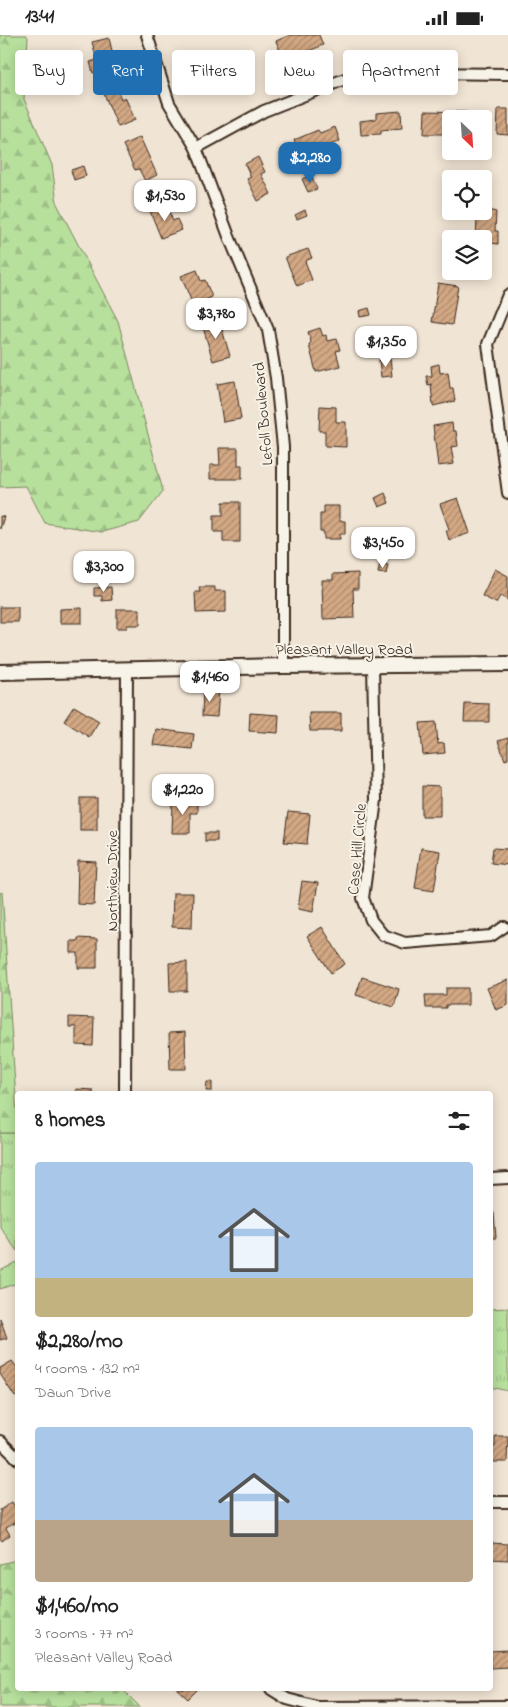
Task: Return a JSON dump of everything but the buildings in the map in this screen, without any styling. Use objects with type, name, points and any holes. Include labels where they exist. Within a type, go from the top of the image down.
[{"type":"main road","name":"Pleasant Valley Road","points":[[0,671],[508,664]]},
{"type":"street","name":"Lefoll Boulevard","points":[[147,35],[169,103],[196,148],[230,239],[268,330],[276,378],[283,447],[283,666]]},
{"type":"street","points":[[196,148],[264,111],[350,77],[423,73],[508,74]]},
{"type":"street","points":[[508,295],[488,344],[508,493]]},
{"type":"street","name":"Case Hill Circle","points":[[373,666],[376,800],[363,898],[371,920],[383,935],[405,943],[491,936],[504,927]]},
{"type":"street","name":"Northview Drive","points":[[125,1091],[127,669]]},
{"type":"street","points":[[493,1179],[508,1178]]},
{"type":"street","points":[[1,1443],[15,1456]]},
{"type":"street","points":[[493,1502],[508,1502]]},
{"type":"street","points":[[274,1691],[287,1699],[317,1707],[508,1706]]},
{"type":"green space","points":[[0,35],[26,35],[28,37],[27,50],[15,50],[15,95],[24,95],[24,99],[52,165],[57,204],[118,321],[163,491],[139,522],[102,532],[45,523],[26,486],[0,487]]},
{"type":"green space","points":[[2,892],[15,1091],[15,1133],[0,1133],[0,893]]},
{"type":"green space","points":[[0,1133],[15,1133],[15,1248],[0,1227]]},
{"type":"green space","points":[[15,1263],[15,1284],[0,1289],[0,1271]]},
{"type":"green space","points":[[508,1308],[508,1391],[493,1388],[493,1309]]},
{"type":"green space","points":[[15,1560],[15,1691],[124,1691],[140,1707],[0,1707],[0,1564]]}]
